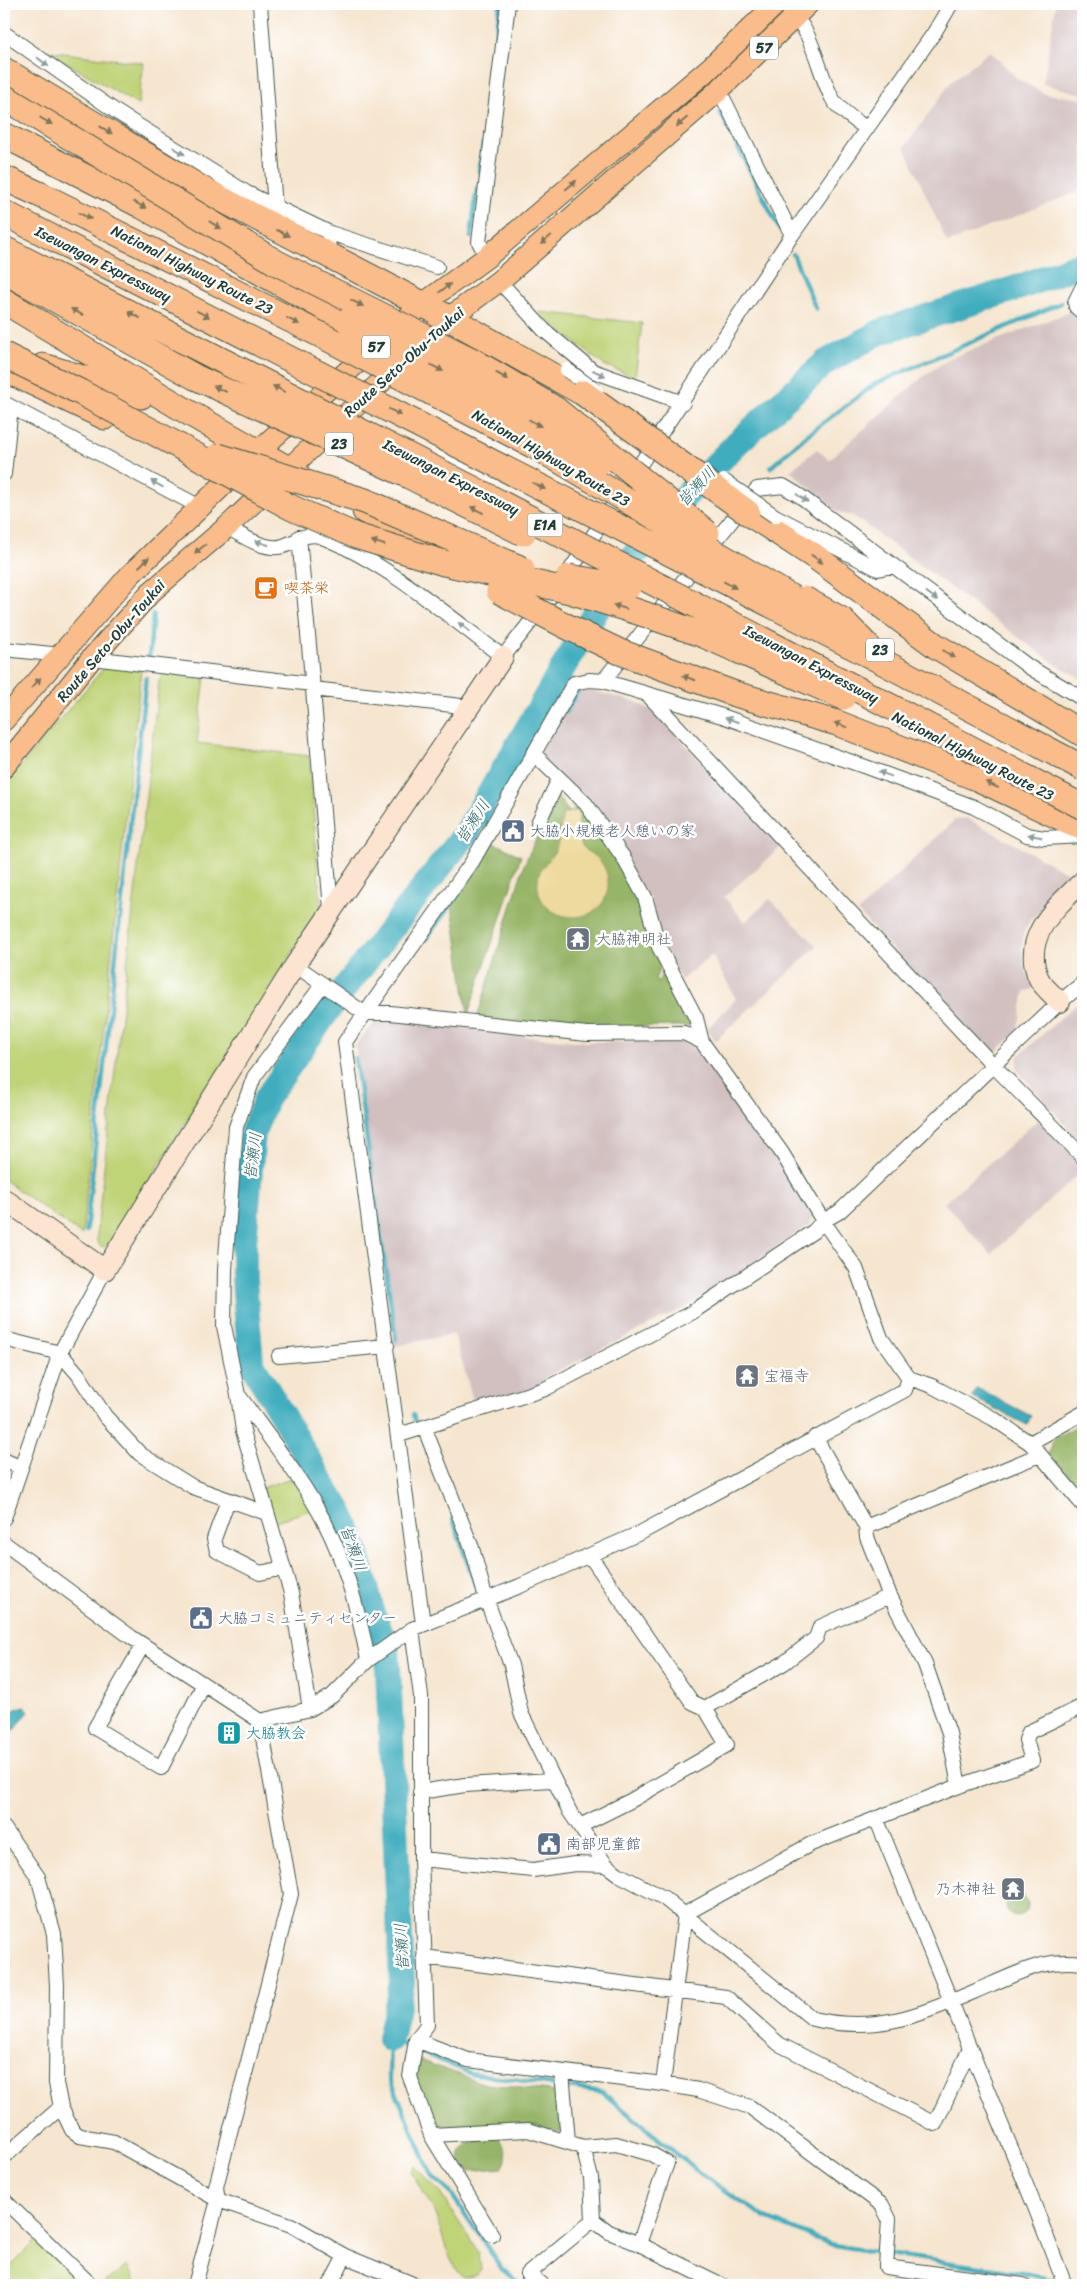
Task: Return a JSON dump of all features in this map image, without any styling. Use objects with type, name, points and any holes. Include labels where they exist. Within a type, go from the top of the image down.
[{"type":"highway","name":"23","points":[[4,70],[240,210],[335,257],[423,304],[582,393],[748,512],[817,558],[936,646],[1083,734]]},
{"type":"highway","points":[[4,97],[277,263],[473,361],[555,408],[722,545],[768,577],[842,620],[883,662]]},
{"type":"highway","points":[[4,126],[150,190],[240,210]]},
{"type":"highway","points":[[4,135],[142,206],[348,321],[463,381],[606,464],[679,531]]},
{"type":"highway","name":"National Highway Route 23","points":[[4,178],[446,399],[540,449],[995,718],[1083,764]]},
{"type":"highway","name":"Isewangan Expressway","points":[[4,213],[883,662],[1083,768]]},
{"type":"highway","name":"Isewangan Expressway","points":[[4,264],[489,497],[1083,806]]},
{"type":"highway","name":"National Highway Route 23","points":[[4,264],[195,377],[409,476],[677,612],[856,697],[1083,812]]},
{"type":"highway","points":[[4,301],[190,414],[436,551],[499,591],[566,626],[620,652],[736,694],[837,723],[979,779],[1083,828]]},
{"type":"highway","points":[[4,353],[80,392],[292,508],[356,536],[444,563],[570,591],[638,612],[701,634],[798,679],[973,750]]},
{"type":"highway","points":[[4,353],[68,374],[114,386],[190,414]]},
{"type":"highway","points":[[4,369],[125,427],[365,501],[524,570],[628,587]]},
{"type":"highway","points":[[1018,696],[1083,719]]},
{"type":"main road","name":"Route Seto-Obu-Toukai","points":[[4,720],[130,575],[257,452],[423,304],[487,257],[711,67],[776,4]]},
{"type":"main road","name":"Route Seto-Obu-Toukai","points":[[4,767],[92,658],[151,592],[227,527],[449,318],[499,282],[719,90],[794,8]]},
{"type":"street","points":[[260,4],[275,208]]},
{"type":"street","points":[[487,257],[479,242],[508,4]]},
{"type":"street","points":[[4,1518],[60,1353],[105,1270],[295,965],[503,657],[565,578],[683,403],[792,235],[934,33],[951,4]]},
{"type":"street","points":[[794,8],[833,100],[867,129]]},
{"type":"street","points":[[4,34],[118,113],[275,208],[330,233],[437,267]]},
{"type":"street","points":[[719,90],[792,235]]},
{"type":"street","points":[[330,233],[328,245],[335,257]]},
{"type":"street","points":[[499,282],[544,330],[593,371],[683,403]]},
{"type":"street","points":[[1083,286],[1074,302],[1076,307],[1083,313]]},
{"type":"street","points":[[544,330],[544,338],[567,361],[567,370],[775,516],[878,569],[892,566]]},
{"type":"street","points":[[4,474],[8,405],[200,507]]},
{"type":"street","points":[[603,681],[757,489],[783,486],[800,496],[1029,666],[1083,698]]},
{"type":"street","points":[[227,527],[265,546],[282,547],[299,537],[320,536],[370,561],[446,613],[503,657]]},
{"type":"street","points":[[299,537],[331,910]]},
{"type":"street","points":[[4,649],[61,655]]},
{"type":"street","points":[[92,658],[470,707]]},
{"type":"street","points":[[492,2235],[431,2135],[410,2077],[416,2040],[427,2026],[421,1859],[418,1627],[399,1435],[345,1042],[472,862],[574,683],[589,680],[603,681],[722,716],[974,807],[1027,835],[1044,838],[1083,836]]},
{"type":"street","points":[[647,695],[994,1066],[1083,1157]]},
{"type":"street","points":[[533,753],[586,804],[623,857],[645,897],[660,947],[696,1018],[702,1042],[782,1153],[823,1221],[856,1268],[880,1338],[909,1378],[932,1386],[994,1419],[1030,1443],[1083,1505]]},
{"type":"street","points":[[538,823],[559,780]]},
{"type":"street","points":[[1060,1002],[1040,980],[1035,961],[1039,928],[1083,881]]},
{"type":"street","points":[[295,965],[364,1013],[390,1013],[587,1034],[684,1033],[702,1042]]},
{"type":"street","points":[[399,1435],[545,1389],[691,1313],[814,1231],[823,1221],[839,1212],[1060,1002],[1083,983]]},
{"type":"street","points":[[310,1709],[291,1593],[243,1431],[224,1326],[225,1270],[236,1127],[254,1077],[323,984]]},
{"type":"street","points":[[4,1199],[105,1270]]},
{"type":"street","points":[[4,1339],[60,1353],[78,1374],[105,1416],[140,1454],[193,1487],[266,1513]]},
{"type":"street","points":[[279,1356],[387,1346]]},
{"type":"street","points":[[4,1543],[143,1646],[260,1721],[310,1709],[332,1696],[368,1660],[418,1627],[590,1556],[683,1512],[905,1390],[909,1378]]},
{"type":"street","points":[[238,1395],[308,1493],[325,1522],[341,1559],[354,1600],[368,1660]]},
{"type":"street","points":[[1030,1443],[1083,1413]]},
{"type":"street","points":[[424,1427],[472,1548],[486,1599],[511,1665],[521,1713],[552,1780],[606,1864],[618,1874],[664,1898],[813,2019],[838,2025],[870,2026],[911,2017],[1038,1964],[1068,1961],[1083,1963]]},
{"type":"street","points":[[815,1438],[866,1527],[890,1596],[925,1664],[949,1732],[958,1786]]},
{"type":"street","points":[[866,1527],[1039,1455]]},
{"type":"street","points":[[4,1460],[21,1468]]},
{"type":"street","points":[[228,1500],[214,1539],[217,1551],[260,1573],[283,1568]]},
{"type":"street","points":[[580,1826],[632,1800],[727,1744],[705,1708],[692,1702],[630,1610],[608,1585],[590,1556]]},
{"type":"street","points":[[705,1708],[784,1663],[816,1638],[820,1627],[890,1596]]},
{"type":"street","points":[[143,1646],[95,1728],[162,1768],[203,1686]]},
{"type":"street","points":[[685,1914],[811,1844],[958,1786],[1032,1761],[1026,1740],[1029,1732],[1083,1706]]},
{"type":"street","points":[[196,2285],[218,2200],[216,2187],[291,1894],[260,1721]]},
{"type":"street","points":[[420,1792],[465,1785],[552,1780]]},
{"type":"street","points":[[876,1818],[1063,2279]]},
{"type":"street","points":[[4,1828],[38,1877],[54,1934],[57,1986],[56,2083],[61,2107],[72,2130],[80,2136],[114,2142],[218,2200],[291,2226],[345,2256],[415,2285]]},
{"type":"street","points":[[421,1859],[533,1870],[575,1864],[606,1864]]},
{"type":"street","points":[[663,2084],[685,1914]]},
{"type":"street","points":[[424,1957],[675,1992],[726,1997],[779,2044],[935,2124],[970,2048]]},
{"type":"street","points":[[416,2040],[468,2060],[562,2075],[663,2084],[698,2090],[750,2107],[882,2204],[889,2220],[886,2267],[1023,2285]]},
{"type":"street","points":[[562,2075],[568,2142]]},
{"type":"street","points":[[4,2156],[61,2107]]},
{"type":"street","points":[[431,2135],[528,2130],[584,2147],[616,2144],[651,2154],[667,2163],[639,2244]]},
{"type":"street","points":[[584,2147],[591,2178],[593,2220]]},
{"type":"street","points":[[4,2200],[91,2285]]},
{"type":"street","points":[[593,2220],[609,2232],[639,2244],[722,2285]]},
{"type":"street","points":[[542,2285],[528,2274],[593,2220]]},
{"type":"street","points":[[330,2285],[345,2256]]},
{"type":"shaded area","points":[[1056,4],[1083,4],[1083,94],[1043,84]]},
{"type":"shaded area","points":[[990,51],[1018,79],[1045,94],[1083,99],[1083,190],[947,243],[905,147],[951,82]]},
{"type":"shaded area","points":[[1070,312],[1083,322],[1083,679],[1055,664],[853,516],[838,512],[790,471],[817,449],[829,460],[920,379],[950,358]]},
{"type":"shaded area","points":[[576,687],[636,702],[656,713],[781,847],[724,897],[745,922],[770,899],[817,946],[715,1041],[707,1029],[736,999],[712,955],[681,980],[663,945],[650,898],[543,759],[541,751]]},
{"type":"shaded area","points":[[966,818],[1066,872],[1078,876],[1031,919],[1024,931],[1022,948],[1024,966],[1034,989],[1025,991],[1017,1033],[990,1056],[858,912],[955,820]]},
{"type":"shaded area","points":[[1083,998],[1083,1145],[1017,1070],[1018,1056]]},
{"type":"shaded area","points":[[377,1019],[468,1027],[486,1033],[587,1042],[682,1041],[704,1056],[760,1131],[812,1216],[810,1225],[692,1304],[547,1376],[547,1384],[475,1407],[454,1334],[395,1346],[355,1046]]},
{"type":"shaded area","points":[[1038,1120],[1083,1166],[1083,1170],[991,1254],[944,1203]]},
{"type":"green space","points":[[47,51],[144,63],[138,105]]},
{"type":"green space","points":[[540,312],[642,323],[635,377],[604,365],[544,318]]},
{"type":"green space","points":[[112,666],[141,670],[82,1235],[4,1180],[4,785],[102,670]]},
{"type":"green space","points":[[165,672],[205,677],[197,743],[309,756],[321,907],[109,1245],[101,1247],[97,1241],[97,1230],[159,681]]},
{"type":"green space","points":[[563,789],[580,804],[603,834],[643,901],[662,962],[655,980],[659,981],[664,968],[691,1020],[689,1026],[591,1027],[477,1018],[524,865],[556,795],[569,812],[575,811]]},
{"type":"green space","points":[[494,843],[521,856],[468,1015],[452,906]]},
{"type":"green space","points":[[1083,1422],[1083,1491],[1048,1455],[1054,1439]]},
{"type":"green space","points":[[291,1478],[314,1509],[273,1522],[262,1488]]},
{"type":"green space","points":[[1013,1894],[1021,1894],[1028,1901],[1028,1909],[1021,1916],[1013,1916],[1006,1909],[1006,1901]]},
{"type":"green space","points":[[419,2060],[486,2084],[559,2092],[561,2133],[536,2125],[433,2127],[415,2082]]},
{"type":"green space","points":[[496,2137],[506,2151],[506,2160],[502,2168],[468,2171],[460,2156],[461,2150],[472,2142]]},
{"type":"green space","points":[[415,2166],[440,2193],[479,2253],[481,2269],[476,2275],[464,2278],[453,2263],[448,2254],[432,2207],[411,2170]]},
{"type":"green space","points":[[38,2239],[84,2285],[4,2285],[4,2273]]},
{"type":"green space","points":[[127,2266],[137,2285],[102,2285]]},
{"type":"sand","points":[[579,810],[581,843],[583,848],[595,856],[603,866],[608,878],[608,886],[604,901],[595,910],[583,916],[570,917],[557,914],[546,906],[539,895],[538,880],[542,868],[557,846],[563,814]]},
{"type":"water","points":[[977,1388],[1031,1416],[1027,1425],[972,1397]]},
{"type":"water","points":[[25,1706],[29,1712],[14,1730],[4,1727],[10,1712]]},
{"type":"waterway","points":[[496,36],[500,4]]},
{"type":"waterway","points":[[485,125],[494,53]]},
{"type":"waterway","points":[[720,112],[780,230]]},
{"type":"waterway","points":[[479,171],[483,144]]},
{"type":"waterway","points":[[471,237],[477,188]]},
{"type":"waterway","points":[[793,254],[816,309]]},
{"type":"waterway","name":"皆瀬川","points":[[390,2039],[402,1983],[387,1646],[373,1614],[356,1551],[345,1521],[251,1362],[244,1280],[244,1243],[253,1132],[266,1099],[330,1007],[467,832],[616,577],[688,493],[738,442],[826,362],[880,332],[1023,286],[1083,263]]},
{"type":"waterway","points":[[771,467],[807,435],[875,384],[1061,303]]},
{"type":"waterway","points":[[149,658],[153,614]]},
{"type":"waterway","points":[[86,1231],[146,678]]},
{"type":"waterway","points":[[566,712],[579,689]]},
{"type":"waterway","points":[[475,870],[495,836]]},
{"type":"waterway","points":[[426,939],[462,889]]},
{"type":"waterway","points":[[355,1058],[396,1340]]},
{"type":"waterway","points":[[413,1415],[416,1423]]},
{"type":"waterway","points":[[453,1519],[475,1585]]},
{"type":"waterway","points":[[521,2285],[502,2269],[450,2192],[432,2176],[389,2076],[390,2039],[470,2073],[602,2092],[701,2174],[766,2218],[830,2244],[1022,2273],[1078,2285]]},
{"type":"place","name":"喫茶栄","points":[[266,588]]},
{"type":"place","name":"大脇小規模老人憩いの家","points":[[513,831]]},
{"type":"place","name":"大脇神明社","points":[[578,939]]},
{"type":"place","name":"宝福寺","points":[[747,1376]]},
{"type":"place","name":"大脇コミュニティセンター","points":[[201,1618]]},
{"type":"place","name":"大脇教会","points":[[229,1733]]},
{"type":"place","name":"南部児童館","points":[[549,1844]]},
{"type":"place","name":"乃木神社","points":[[1013,1889]]}]
